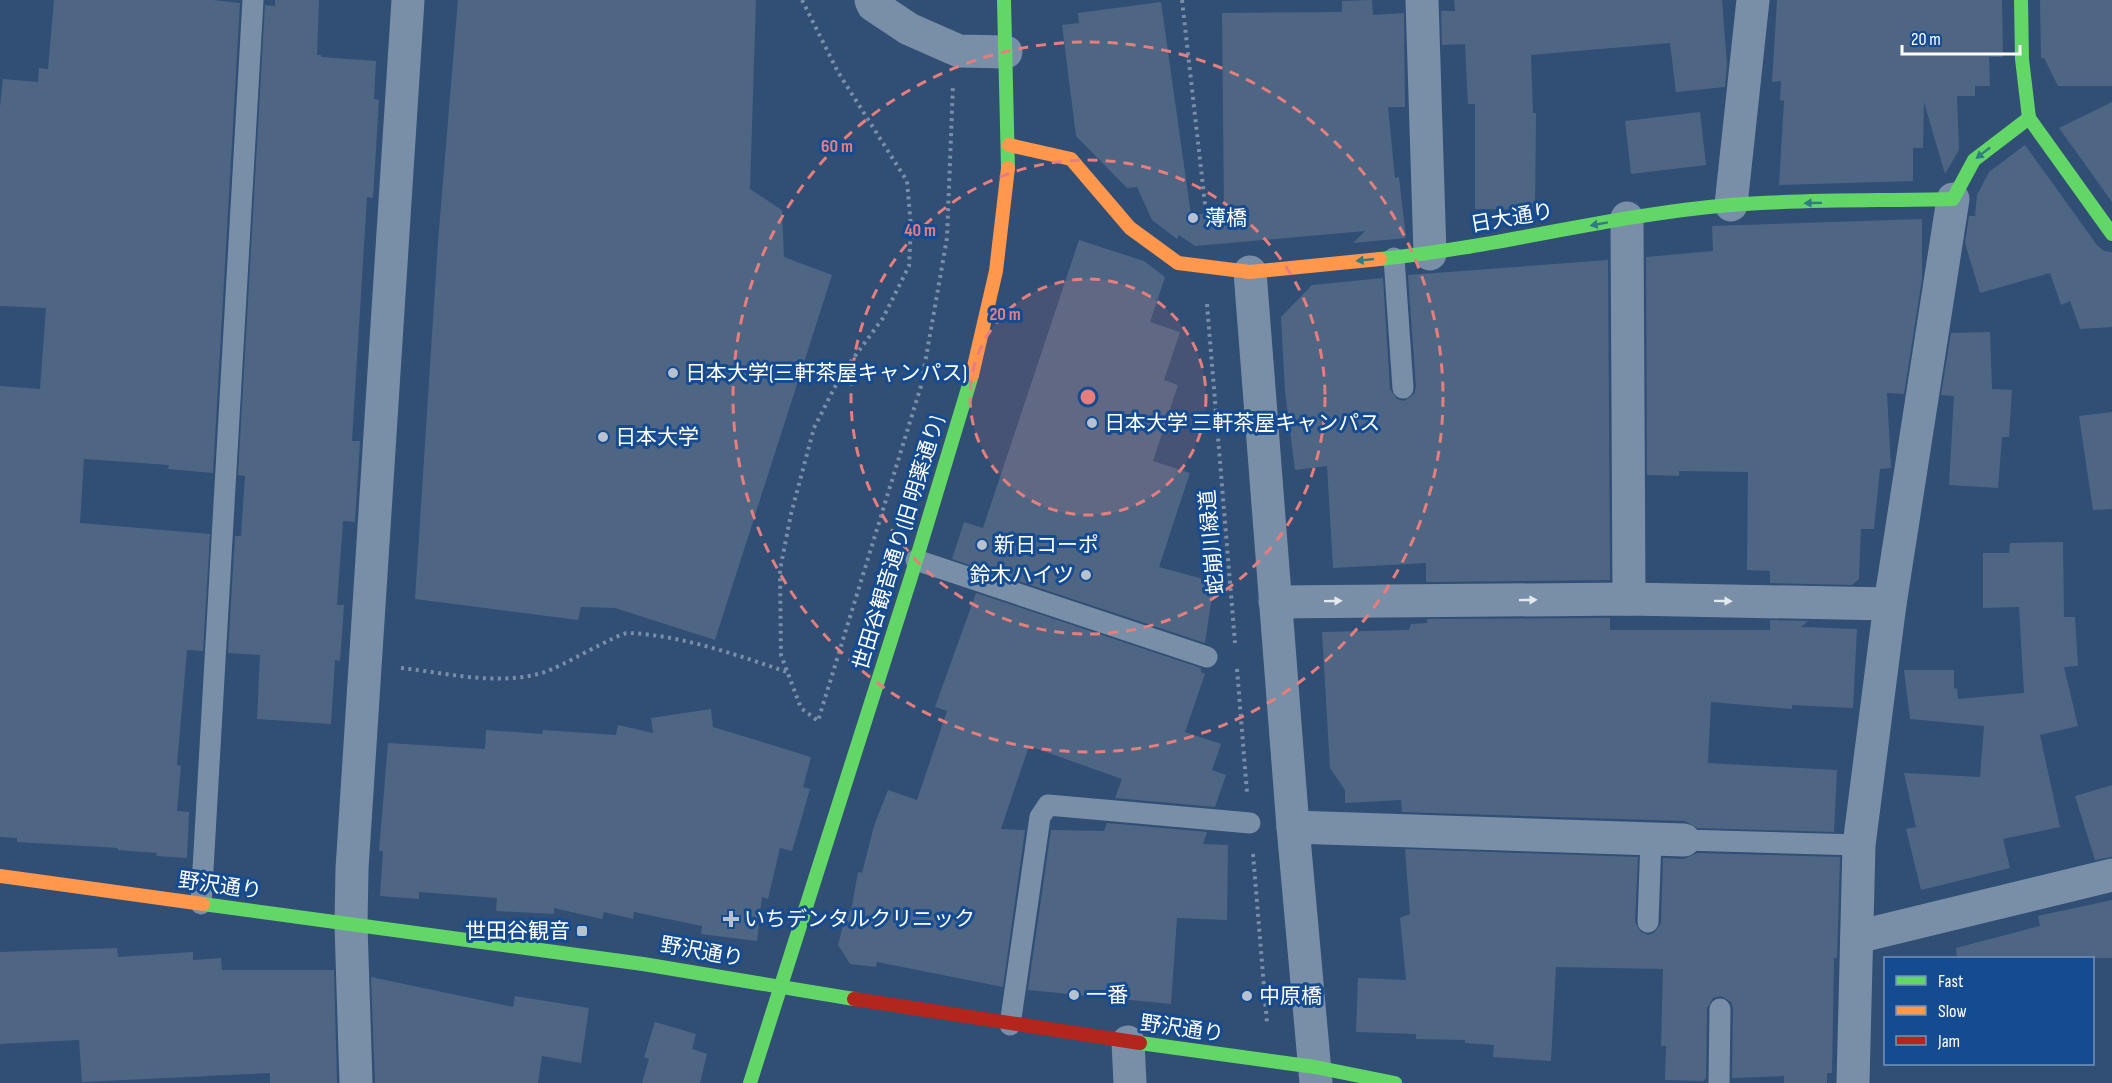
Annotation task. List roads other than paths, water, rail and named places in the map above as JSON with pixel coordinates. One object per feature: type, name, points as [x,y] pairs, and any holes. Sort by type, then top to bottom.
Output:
[{"type":"street","points":[[356,1083],[351,925],[408,0]]},
{"type":"street","points":[[871,0],[873,5],[909,29],[959,51],[1006,52]]},
{"type":"street","name":"世田谷観音通り(旧 明薬通り)","points":[[750,1083],[916,560],[976,362],[996,271],[1005,209],[1009,145],[1004,0]]},
{"type":"street","points":[[1422,0],[1430,254]]},
{"type":"street","points":[[1731,205],[1753,0]]},
{"type":"street","points":[[2021,0],[2022,59],[2029,118],[2112,234]]},
{"type":"street","points":[[1853,1083],[1859,845],[1890,604],[1953,199],[1974,160],[2029,118]]},
{"type":"street","name":"日大通り","points":[[1009,145],[1071,159],[1130,228],[1178,263],[1250,272],[1430,254],[1627,218],[1731,205],[1953,199]]},
{"type":"street","points":[[1627,218],[1629,598]]},
{"type":"street","points":[[1250,272],[1293,827],[1316,1075]]},
{"type":"street","points":[[1275,602],[1629,598],[1890,604]]},
{"type":"street","points":[[1293,827],[1684,840]]},
{"type":"street","points":[[1857,937],[2112,875]]},
{"type":"street","name":"野沢通り","points":[[0,876],[643,964],[1010,1025],[1272,1063],[1316,1075],[1395,1083]]},
{"type":"street","points":[[1128,1042],[1130,1083]]},
{"type":"lane","points":[[201,904],[253,0]]},
{"type":"lane","points":[[1394,258],[1403,388]]},
{"type":"lane","points":[[916,560],[1208,657]]},
{"type":"lane","points":[[1010,1025],[1040,818],[1048,805],[1250,823]]},
{"type":"lane","points":[[1648,922],[1651,839]]},
{"type":"lane","points":[[1684,840],[1859,845]]},
{"type":"lane","points":[[1719,1083],[1720,1009]]},
{"type":"place","name":"薄橋","points":[[1193,218]]},
{"type":"place","name":"日本大学(三軒茶屋キャンパス)","points":[[673,373]]},
{"type":"place","name":"日本大学 三軒茶屋キャンパス","points":[[1092,423]]},
{"type":"place","name":"日本大学","points":[[603,437]]},
{"type":"place","name":"新日コーポ","points":[[982,545]]},
{"type":"place","name":"鈴木ハイツ","points":[[1086,575]]},
{"type":"place","name":"いちデンタルクリニック","points":[[731,919]]},
{"type":"place","name":"世田谷観音","points":[[582,931]]},
{"type":"place","name":"一番","points":[[1074,995]]},
{"type":"place","name":"中原橋","points":[[1247,996]]}]
